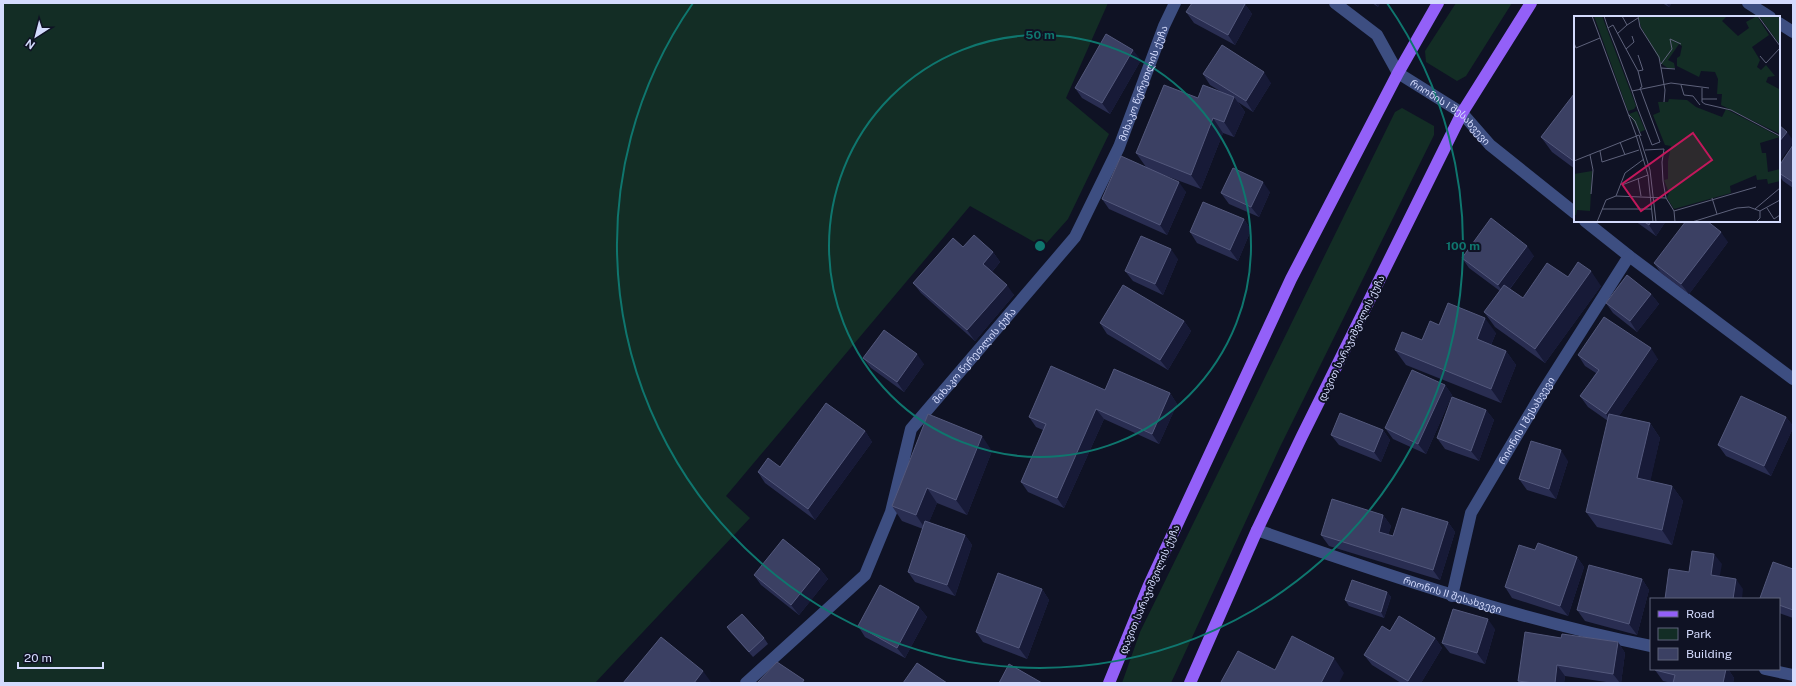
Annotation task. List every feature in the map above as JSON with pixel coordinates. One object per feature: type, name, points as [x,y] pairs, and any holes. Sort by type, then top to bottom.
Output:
[{"type":"main road","name":"დავით სარაჯიშვილის ქუჩა","points":[[1109,683],[1149,585],[1290,279],[1398,73],[1438,3]]},
{"type":"main road","name":"დავით სარაჯიშვილის ქუჩა","points":[[1190,683],[1257,530],[1462,113],[1532,3]]},
{"type":"street","name":"მიხაკო წერეთლის ქუჩა","points":[[746,683],[865,575],[890,512],[911,430],[1075,237],[1119,147],[1164,26],[1175,3]]},
{"type":"street","points":[[1335,3],[1377,35],[1398,73]]},
{"type":"street","points":[[1748,3],[1768,16]]},
{"type":"street","points":[[1780,24],[1793,32]]},
{"type":"street","name":"რიონის I შესახვევი","points":[[1398,73],[1462,113],[1490,145],[1574,212]]},
{"type":"street","points":[[1586,222],[1629,256],[1793,379]]},
{"type":"street","name":"რიონის I შესახვევი","points":[[1452,596],[1470,513],[1542,393],[1629,256]]},
{"type":"street","name":"რიონის II შესახვევი","points":[[1257,530],[1452,596],[1612,638],[1650,646]]},
{"type":"street","points":[[1770,670],[1793,675]]},
{"type":"green space","points":[[3,3],[1108,3],[1066,98],[1109,134],[1068,219],[1043,247],[970,206],[726,496],[750,518],[595,683],[3,683]]},
{"type":"green space","points":[[1456,3],[1512,3],[1466,76],[1457,81],[1426,62],[1425,51]]},
{"type":"green space","points":[[1402,108],[1434,126],[1434,135],[1280,447],[1171,683],[1122,683],[1140,632],[1395,112]]},
{"type":"building","points":[[1192,3],[1245,4],[1228,35],[1186,12]]},
{"type":"building","points":[[1106,34],[1133,50],[1102,103],[1075,88]]},
{"type":"building","points":[[1222,45],[1264,72],[1246,101],[1203,74]]},
{"type":"building","points":[[1164,85],[1198,98],[1203,85],[1234,97],[1224,122],[1213,118],[1191,175],[1136,153]]},
{"type":"building","points":[[1574,94],[1574,161],[1541,137]]},
{"type":"building","points":[[1780,126],[1787,132],[1780,141]]},
{"type":"building","points":[[1793,145],[1793,182],[1780,174],[1780,164]]},
{"type":"building","points":[[1121,156],[1179,182],[1160,225],[1102,199]]},
{"type":"building","points":[[1233,168],[1263,182],[1251,207],[1221,193]]},
{"type":"building","points":[[1203,202],[1244,219],[1230,250],[1190,232]]},
{"type":"building","points":[[1491,218],[1527,246],[1498,285],[1462,258]]},
{"type":"building","points":[[1685,222],[1708,222],[1721,232],[1681,284],[1654,263]]},
{"type":"building","points":[[974,235],[993,252],[983,264],[1007,285],[967,330],[913,283],[953,238],[963,247]]},
{"type":"building","points":[[1141,236],[1171,249],[1155,284],[1125,271]]},
{"type":"building","points":[[1578,262],[1591,271],[1535,349],[1484,312],[1504,285],[1523,298],[1547,263],[1568,277]]},
{"type":"building","points":[[1627,275],[1651,294],[1630,321],[1606,303]]},
{"type":"building","points":[[1123,285],[1184,321],[1160,360],[1100,323]]},
{"type":"building","points":[[1448,303],[1485,318],[1477,339],[1506,351],[1491,389],[1395,350],[1402,332],[1422,340],[1430,321],[1439,325]]},
{"type":"building","points":[[1604,317],[1651,348],[1606,414],[1580,396],[1599,370],[1578,355]]},
{"type":"building","points":[[884,330],[917,354],[897,382],[863,358]]},
{"type":"building","points":[[1051,366],[1105,390],[1114,369],[1170,393],[1152,434],[1096,409],[1057,498],[1021,482],[1046,424],[1029,417]]},
{"type":"building","points":[[1412,370],[1445,385],[1418,444],[1385,428]]},
{"type":"building","points":[[1741,396],[1786,417],[1764,466],[1718,445]]},
{"type":"building","points":[[1452,397],[1486,410],[1471,451],[1437,438]]},
{"type":"building","points":[[826,403],[865,431],[808,509],[758,472],[768,458],[780,467]]},
{"type":"building","points":[[1340,413],[1383,430],[1374,452],[1331,435]]},
{"type":"building","points":[[928,414],[982,436],[956,500],[927,488],[916,515],[892,506]]},
{"type":"building","points":[[1609,414],[1650,423],[1637,478],[1672,486],[1662,530],[1586,512]]},
{"type":"building","points":[[1531,441],[1561,450],[1549,489],[1519,479]]},
{"type":"building","points":[[1332,499],[1383,515],[1379,532],[1393,536],[1402,508],[1448,522],[1433,570],[1321,535]]},
{"type":"building","points":[[925,521],[965,535],[947,585],[908,572]]},
{"type":"building","points":[[783,539],[820,569],[791,605],[754,575]]},
{"type":"building","points":[[1538,543],[1577,557],[1560,606],[1505,587],[1519,545],[1535,550]]},
{"type":"building","points":[[1692,551],[1714,554],[1711,575],[1736,579],[1733,598],[1665,598],[1669,569],[1689,572]]},
{"type":"building","points":[[1773,562],[1793,569],[1793,610],[1780,605],[1780,598],[1760,598]]},
{"type":"building","points":[[1589,565],[1642,579],[1629,624],[1577,610]]},
{"type":"building","points":[[998,573],[1042,589],[1019,648],[976,632]]},
{"type":"building","points":[[1352,580],[1387,592],[1381,612],[1345,600]]},
{"type":"building","points":[[880,585],[919,607],[897,648],[858,626]]},
{"type":"building","points":[[1453,609],[1488,619],[1477,653],[1442,643]]},
{"type":"building","points":[[742,614],[764,638],[749,652],[727,627]]},
{"type":"building","points":[[1399,616],[1435,638],[1408,681],[1364,655],[1382,626],[1390,631]]},
{"type":"building","points":[[1525,632],[1561,638],[1562,634],[1618,642],[1613,674],[1557,665],[1555,683],[1518,681]]},
{"type":"building","points":[[1292,636],[1334,658],[1321,683],[1221,682],[1238,651],[1275,670]]},
{"type":"building","points":[[661,637],[703,671],[694,683],[623,683]]},
{"type":"building","points":[[777,662],[804,680],[802,683],[757,683]]},
{"type":"building","points":[[917,663],[947,683],[903,683]]},
{"type":"building","points":[[1009,664],[1042,683],[999,683]]},
{"type":"building","points":[[1655,670],[1726,670],[1723,683],[1673,683],[1675,675]]}]
